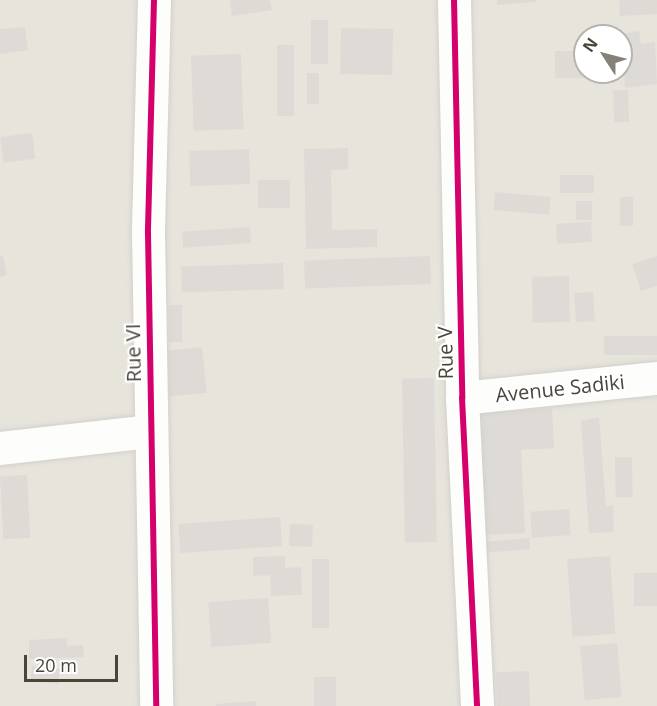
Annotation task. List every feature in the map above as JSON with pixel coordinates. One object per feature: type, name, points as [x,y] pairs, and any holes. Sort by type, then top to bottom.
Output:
[{"type":"street","name":"Rue VI","points":[[154,0],[148,233],[156,706]]},
{"type":"street","name":"Rue V","points":[[454,0],[462,398],[477,706]]},
{"type":"street","name":"Avenue Sadiki","points":[[462,398],[657,378]]},
{"type":"street","points":[[0,448],[150,431]]},
{"type":"shaded area","points":[[0,0],[657,0],[657,706],[0,706]]},
{"type":"building","points":[[230,0],[270,0],[272,10],[232,16]]},
{"type":"building","points":[[497,0],[536,0],[536,2],[497,5]]},
{"type":"building","points":[[619,0],[657,0],[657,14],[620,16]]},
{"type":"building","points":[[311,20],[328,20],[328,64],[311,64]]},
{"type":"building","points":[[25,27],[28,50],[0,54],[0,29]]},
{"type":"building","points":[[341,28],[393,29],[392,75],[340,74]]},
{"type":"building","points":[[639,31],[641,44],[655,42],[657,84],[625,88],[625,84],[633,84],[633,32]]},
{"type":"building","points":[[277,45],[294,45],[294,116],[277,116]]},
{"type":"building","points":[[555,51],[573,51],[573,78],[555,78]]},
{"type":"building","points":[[241,54],[244,129],[194,131],[191,56]]},
{"type":"building","points":[[307,73],[319,73],[319,104],[307,104]]},
{"type":"building","points":[[628,90],[629,122],[614,123],[613,91]]},
{"type":"building","points":[[32,133],[35,159],[3,163],[0,137]]},
{"type":"building","points":[[348,148],[348,169],[331,170],[332,230],[377,229],[377,247],[306,249],[304,149]]},
{"type":"building","points":[[249,149],[250,184],[190,186],[189,151]]},
{"type":"building","points":[[560,175],[594,175],[594,193],[560,193]]},
{"type":"building","points":[[258,180],[290,180],[290,208],[258,208]]},
{"type":"building","points":[[495,192],[551,197],[549,215],[493,210]]},
{"type":"building","points":[[620,197],[633,197],[633,226],[620,226]]},
{"type":"building","points":[[576,201],[592,201],[592,220],[576,220]]},
{"type":"building","points":[[591,222],[592,242],[557,244],[556,224]]},
{"type":"building","points":[[250,227],[251,243],[183,248],[182,232]]},
{"type":"building","points":[[3,255],[7,275],[0,277],[0,256]]},
{"type":"building","points":[[430,256],[431,284],[305,288],[304,260]]},
{"type":"building","points":[[657,256],[657,286],[641,291],[632,264]]},
{"type":"building","points":[[283,263],[284,289],[182,293],[181,267]]},
{"type":"building","points":[[569,276],[570,322],[533,323],[532,277]]},
{"type":"building","points":[[593,292],[595,321],[576,322],[574,293]]},
{"type":"building","points":[[169,305],[182,305],[182,342],[169,342]]},
{"type":"building","points":[[604,336],[657,336],[657,355],[604,355]]},
{"type":"building","points":[[202,347],[207,393],[169,397],[164,351]]},
{"type":"building","points":[[434,378],[437,542],[405,543],[402,379]]},
{"type":"building","points":[[552,408],[554,448],[521,450],[525,533],[483,535],[478,413]]},
{"type":"building","points":[[599,417],[606,507],[613,505],[614,532],[589,533],[581,421]]},
{"type":"building","points":[[615,457],[632,457],[633,497],[616,497]]},
{"type":"building","points":[[27,475],[30,538],[3,539],[0,476]]},
{"type":"building","points":[[569,509],[571,535],[532,538],[530,512]]},
{"type":"building","points":[[280,517],[282,546],[180,553],[178,524]]},
{"type":"building","points":[[290,524],[313,525],[312,547],[289,546]]},
{"type":"building","points":[[529,538],[530,549],[487,553],[486,542]]},
{"type":"building","points":[[285,556],[285,568],[301,567],[302,595],[271,596],[270,575],[253,576],[253,557]]},
{"type":"building","points":[[610,556],[615,634],[573,637],[567,559]]},
{"type":"building","points":[[312,559],[329,559],[329,628],[312,628]]},
{"type":"building","points":[[634,573],[657,573],[657,606],[634,606]]},
{"type":"building","points":[[268,598],[271,643],[211,647],[208,602]]},
{"type":"building","points":[[67,638],[67,646],[83,645],[84,657],[29,659],[29,640]]},
{"type":"building","points":[[617,643],[622,697],[585,700],[580,646]]},
{"type":"building","points":[[32,666],[60,669],[58,684],[30,681]]},
{"type":"building","points":[[529,671],[530,706],[497,706],[496,672]]},
{"type":"building","points":[[314,677],[336,677],[336,706],[314,706]]},
{"type":"building","points":[[256,701],[256,706],[216,706],[216,704]]},
{"type":"cycle path","points":[[154,0],[148,233],[156,706]]},
{"type":"cycle path","points":[[454,0],[462,398],[477,706]]}]
